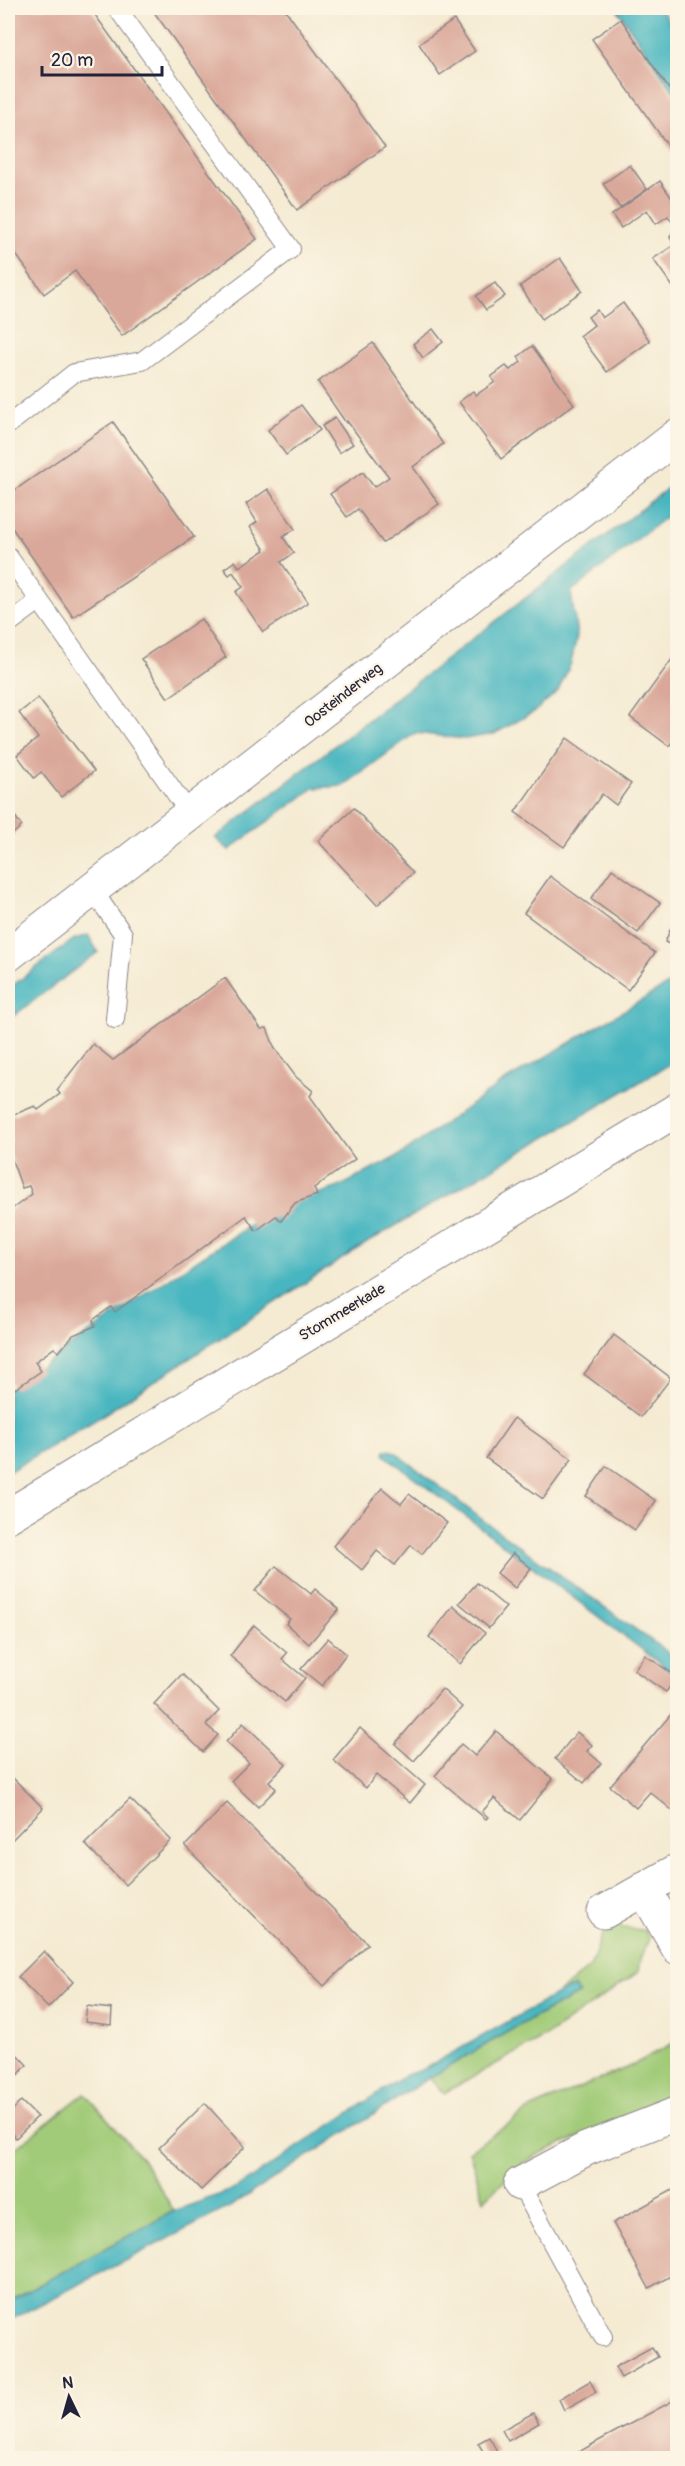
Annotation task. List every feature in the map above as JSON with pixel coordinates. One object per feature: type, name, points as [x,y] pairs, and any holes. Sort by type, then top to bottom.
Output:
[{"type":"street","name":"Oosteinderweg","points":[[8,955],[678,435]]},
{"type":"street","name":"Stommeerkade","points":[[8,1516],[678,1109]]},
{"type":"street","points":[[604,1912],[678,1870]]},
{"type":"street","points":[[644,1889],[678,1948]]},
{"type":"street","points":[[520,2184],[586,2149],[678,2114]]},
{"type":"lane","points":[[8,425],[74,374],[142,362],[291,249],[117,8]]},
{"type":"lane","points":[[8,556],[190,814]]},
{"type":"lane","points":[[8,624],[39,601]]},
{"type":"lane","points":[[92,889],[123,934],[116,1019]]},
{"type":"lane","points":[[520,2184],[603,2337]]},
{"type":"green space","points":[[617,1919],[622,1928],[644,1930],[649,1939],[640,1959],[638,1972],[548,2035],[444,2093],[429,2078],[514,2028],[579,1994],[574,1987],[557,1994],[590,1967],[606,1926]]},
{"type":"green space","points":[[677,2041],[677,2096],[539,2154],[522,2164],[484,2200],[469,2151],[532,2108],[633,2065]]},
{"type":"green space","points":[[85,2093],[142,2159],[174,2211],[8,2302],[8,2154]]},
{"type":"water","points":[[616,8],[660,8],[677,33],[677,96]]},
{"type":"water","points":[[677,481],[677,508],[571,592],[577,636],[571,663],[558,691],[534,712],[494,734],[465,739],[415,733],[343,786],[314,788],[229,850],[215,838]]},
{"type":"water","points":[[88,935],[98,952],[8,1020],[8,989],[73,940]]},
{"type":"water","points":[[677,979],[677,1060],[368,1242],[95,1420],[8,1472],[8,1390],[132,1303],[276,1208],[339,1187],[402,1154],[500,1084]]},
{"type":"water","points":[[389,1450],[395,1452],[484,1521],[677,1659],[677,1676],[387,1457],[384,1454]]},
{"type":"water","points":[[574,1987],[579,1994],[514,2028],[429,2078],[231,2206],[8,2321],[8,2302],[174,2211],[235,2189],[406,2075],[424,2069],[557,1994]]},
{"type":"building","points":[[8,8],[90,8],[257,239],[122,336],[75,271],[44,294],[8,243]]},
{"type":"building","points":[[151,8],[284,8],[385,147],[297,210]]},
{"type":"building","points":[[621,19],[678,102],[678,160],[592,39]]},
{"type":"building","points":[[454,20],[475,51],[440,75],[419,44]]},
{"type":"building","points":[[630,165],[647,189],[620,208],[603,184]]},
{"type":"building","points":[[660,181],[678,207],[678,294],[653,259],[674,245],[670,237],[675,226],[668,216],[656,224],[647,210],[621,228],[612,215]]},
{"type":"building","points":[[560,258],[582,291],[542,319],[520,286]]},
{"type":"building","points":[[495,283],[505,296],[486,310],[476,296]]},
{"type":"building","points":[[623,303],[650,341],[607,372],[580,336],[594,325],[588,317],[597,310],[602,318]]},
{"type":"building","points":[[433,329],[443,342],[423,358],[413,344]]},
{"type":"building","points":[[373,343],[443,444],[413,467],[439,504],[383,543],[358,509],[347,517],[330,494],[363,472],[374,487],[389,477],[347,421],[346,423],[318,382]]},
{"type":"building","points":[[532,346],[574,404],[501,459],[459,402],[473,391],[476,395],[495,382],[491,377],[506,366],[510,370],[521,362],[518,357]]},
{"type":"building","points":[[301,405],[320,430],[286,455],[268,430]]},
{"type":"building","points":[[335,418],[353,444],[339,453],[322,426]]},
{"type":"building","points":[[113,422],[194,537],[73,617],[8,522],[8,495]]},
{"type":"building","points":[[268,489],[295,529],[283,537],[294,553],[281,562],[308,602],[263,632],[236,592],[243,587],[233,572],[229,575],[224,569],[235,561],[239,567],[265,550],[250,527],[257,522],[246,504]]},
{"type":"building","points":[[201,619],[226,657],[168,698],[141,659]]},
{"type":"building","points":[[675,655],[678,657],[678,734],[669,746],[630,717]]},
{"type":"building","points":[[38,698],[94,771],[61,797],[41,772],[34,778],[17,755],[38,738],[19,713]]},
{"type":"building","points":[[567,738],[631,784],[616,805],[602,794],[564,847],[515,812]]},
{"type":"building","points":[[8,807],[22,826],[8,838]]},
{"type":"building","points":[[354,808],[413,873],[377,905],[318,841]]},
{"type":"building","points":[[612,869],[660,903],[638,933],[591,899]]},
{"type":"building","points":[[550,876],[655,953],[628,990],[524,913]]},
{"type":"building","points":[[674,920],[678,922],[678,948],[665,942]]},
{"type":"building","points":[[225,978],[261,1029],[267,1028],[275,1049],[296,1077],[313,1091],[310,1096],[355,1159],[314,1188],[317,1195],[295,1203],[281,1221],[276,1216],[256,1231],[246,1216],[115,1312],[111,1307],[93,1320],[95,1326],[73,1335],[59,1352],[54,1348],[35,1362],[41,1371],[15,1389],[8,1379],[8,1212],[32,1194],[29,1186],[22,1188],[8,1149],[8,1143],[12,1141],[8,1130],[8,1117],[35,1106],[38,1110],[60,1094],[57,1090],[93,1044],[113,1060]]},
{"type":"building","points":[[614,1335],[671,1378],[641,1417],[584,1374]]},
{"type":"building","points":[[514,1418],[572,1459],[543,1499],[486,1458]]},
{"type":"building","points":[[606,1466],[656,1501],[635,1530],[586,1496]]},
{"type":"building","points":[[382,1488],[401,1504],[409,1494],[447,1523],[422,1554],[411,1545],[395,1565],[377,1551],[362,1570],[333,1546]]},
{"type":"building","points":[[513,1553],[531,1568],[515,1588],[497,1573]]},
{"type":"building","points":[[276,1566],[311,1594],[315,1589],[339,1609],[309,1644],[286,1624],[290,1619],[255,1591]]},
{"type":"building","points":[[477,1583],[506,1607],[489,1628],[459,1603]]},
{"type":"building","points":[[453,1606],[485,1633],[460,1664],[429,1637]]},
{"type":"building","points":[[254,1625],[287,1653],[282,1659],[305,1678],[285,1702],[230,1656]]},
{"type":"building","points":[[328,1638],[346,1654],[322,1686],[301,1669]]},
{"type":"building","points":[[645,1655],[677,1677],[666,1692],[634,1670]]},
{"type":"building","points":[[182,1674],[219,1711],[206,1725],[218,1735],[203,1752],[154,1704]]},
{"type":"building","points":[[442,1689],[462,1707],[414,1761],[395,1744]]},
{"type":"building","points":[[678,1706],[678,1815],[650,1792],[636,1808],[610,1786]]},
{"type":"building","points":[[243,1723],[286,1764],[269,1781],[276,1789],[258,1807],[231,1781],[249,1763],[226,1742]]},
{"type":"building","points":[[360,1728],[425,1785],[410,1803],[376,1775],[366,1788],[333,1760]]},
{"type":"building","points":[[496,1731],[553,1779],[520,1820],[494,1798],[482,1812],[488,1817],[486,1819],[435,1776],[461,1744],[475,1756]]},
{"type":"building","points":[[577,1732],[592,1745],[587,1751],[601,1763],[584,1783],[555,1759]]},
{"type":"building","points":[[8,1773],[43,1808],[8,1844]]},
{"type":"building","points":[[130,1799],[171,1840],[125,1885],[85,1844]]},
{"type":"building","points":[[227,1803],[368,1944],[324,1986],[185,1846]]},
{"type":"building","points":[[44,1951],[73,1982],[48,2008],[18,1977]]},
{"type":"building","points":[[87,2006],[112,2009],[111,2025],[85,2022]]},
{"type":"building","points":[[8,2045],[27,2065],[8,2086]]},
{"type":"building","points":[[21,2101],[37,2117],[16,2138],[8,2130],[8,2115]]},
{"type":"building","points":[[205,2103],[245,2147],[201,2190],[159,2148]]},
{"type":"building","points":[[678,2187],[678,2272],[649,2288],[613,2223]]},
{"type":"building","points":[[652,2347],[658,2357],[621,2378],[615,2367]]},
{"type":"building","points":[[590,2381],[596,2392],[564,2410],[559,2399]]},
{"type":"building","points":[[678,2398],[678,2458],[568,2458],[602,2439]]},
{"type":"building","points":[[533,2413],[539,2423],[508,2441],[502,2430]]},
{"type":"building","points":[[489,2437],[498,2453],[487,2458],[478,2443]]}]
